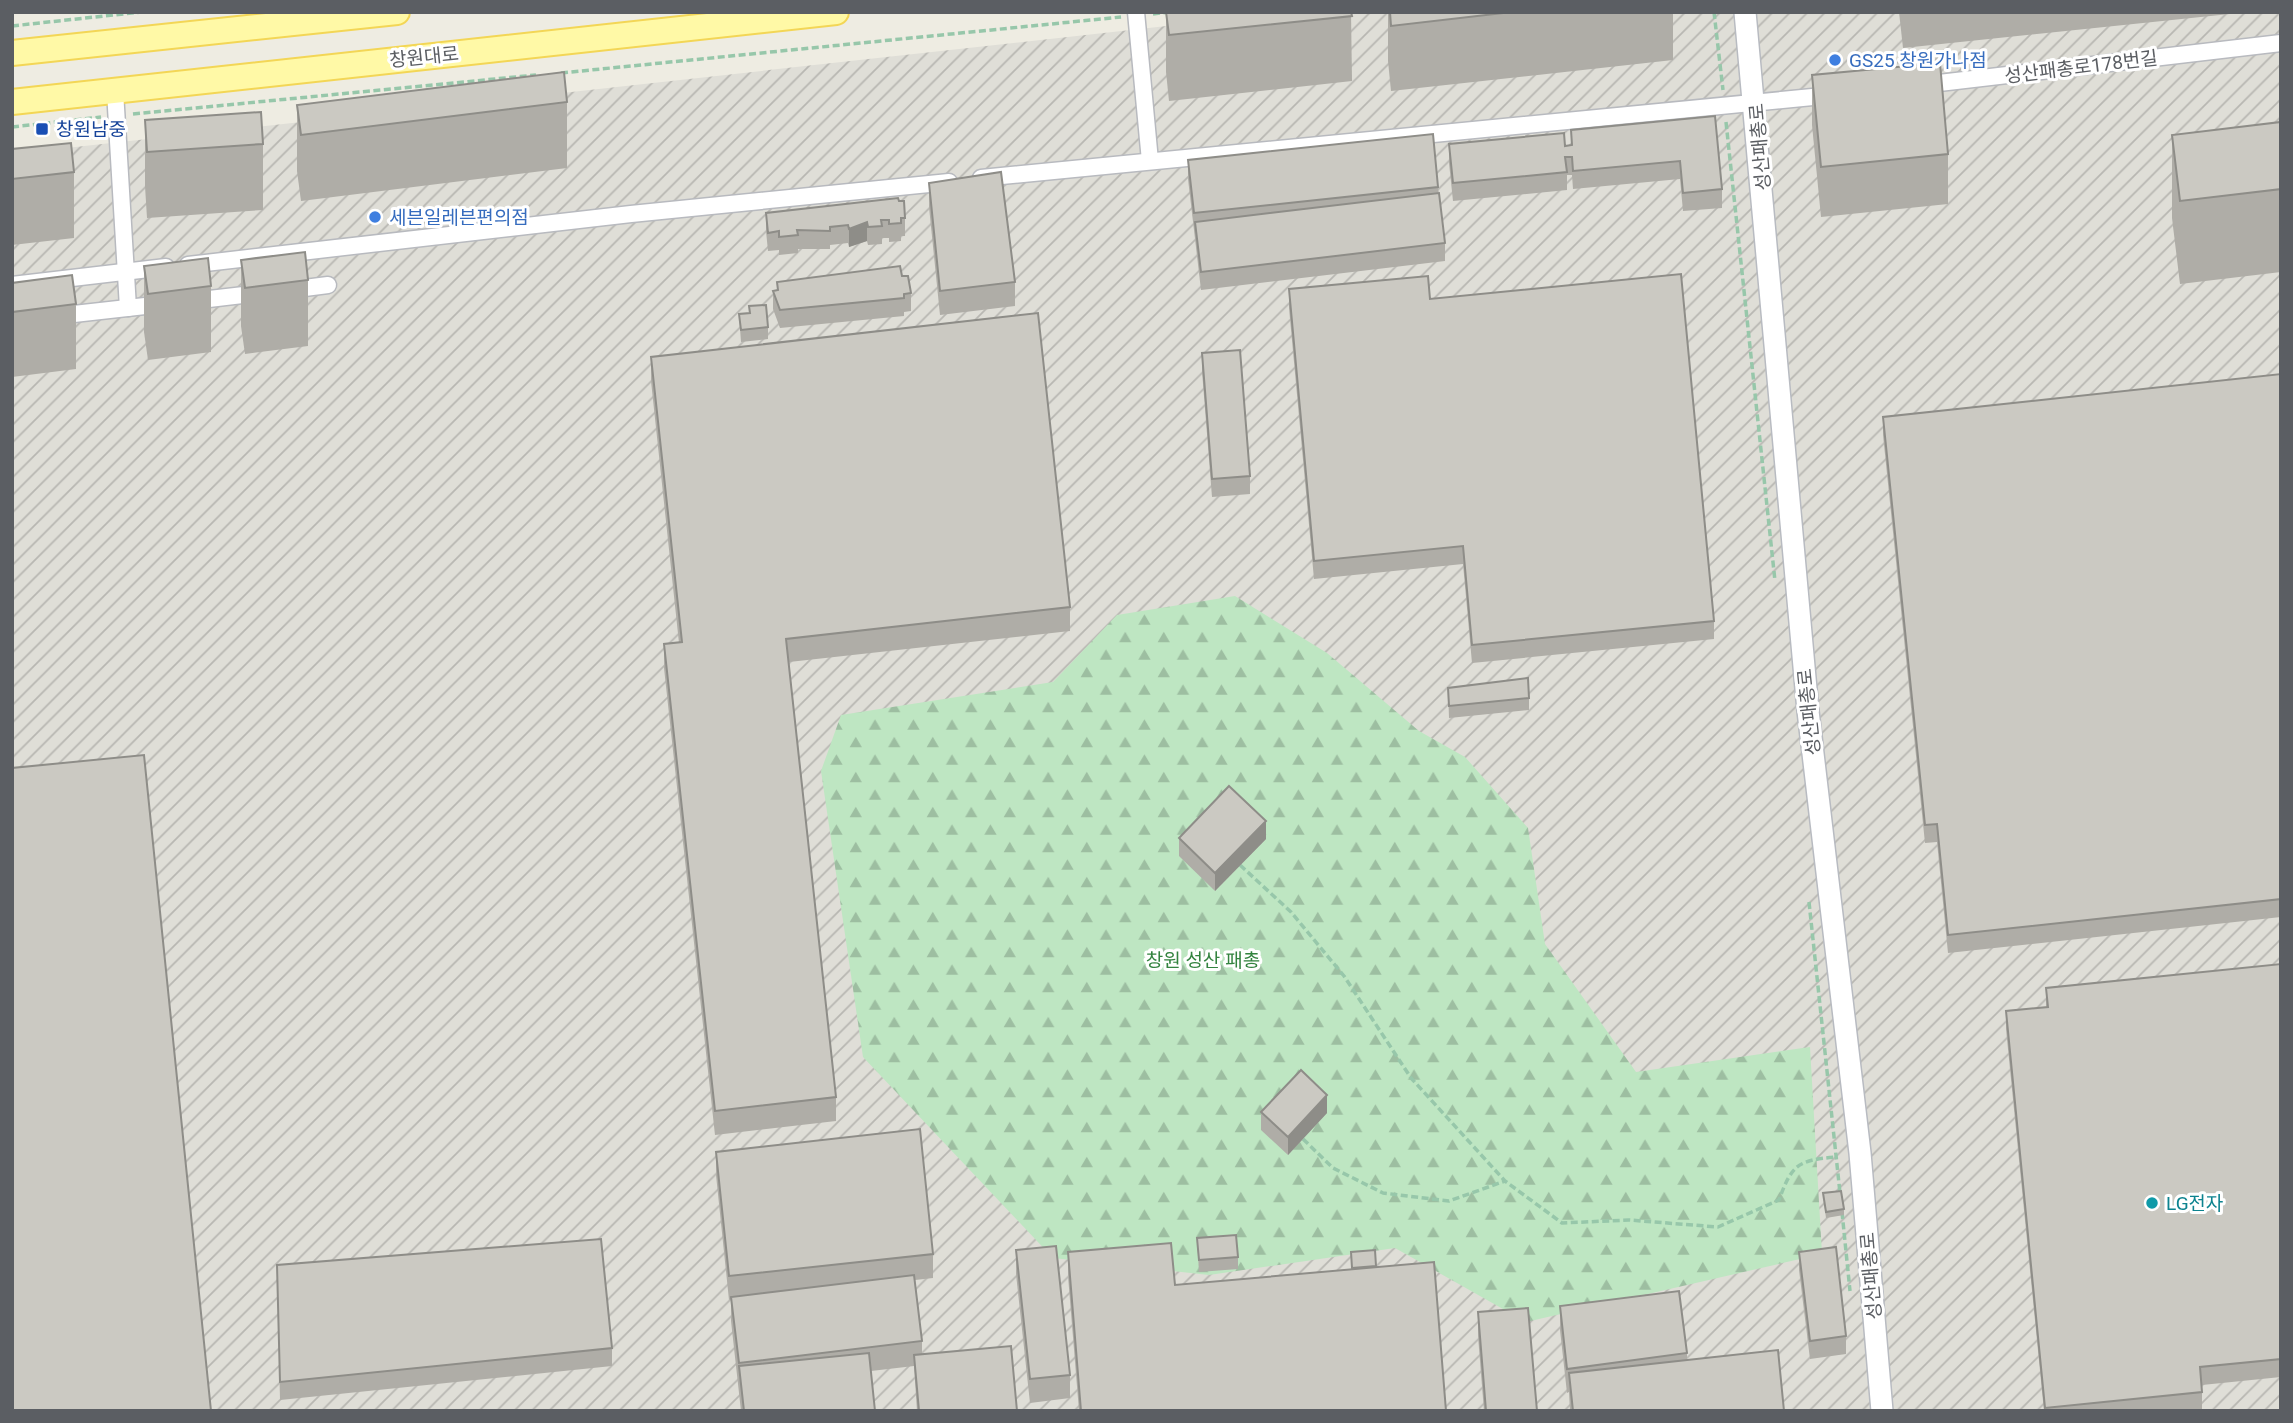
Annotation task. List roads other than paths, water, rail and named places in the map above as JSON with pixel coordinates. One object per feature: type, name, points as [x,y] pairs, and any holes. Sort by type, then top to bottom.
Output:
[{"type":"main road","points":[[12,53],[397,12]]},
{"type":"main road","name":"창원대로","points":[[12,102],[836,12]]},
{"type":"main road","name":"성산패총로","points":[[1745,12],[1756,104],[1808,711],[1860,1153],[1882,1411]]},
{"type":"street","points":[[1136,14],[1150,162]]},
{"type":"street","name":"성산패총로178번길","points":[[1901,87],[2281,43]]},
{"type":"street","points":[[115,91],[128,308]]},
{"type":"street","points":[[12,285],[631,214],[1847,94]]},
{"type":"street","points":[[38,318],[328,285]]},
{"type":"place","name":"GS25 창원가나점","points":[[1835,60]]},
{"type":"place","name":"창원남중","points":[[42,129]]},
{"type":"place","name":"세븐일레븐편의점","points":[[375,217]]},
{"type":"place","name":"LG전자","points":[[2152,1203]]},
{"type":"park label","name":"창원 성산 패총","points":[[1203,960]]}]
